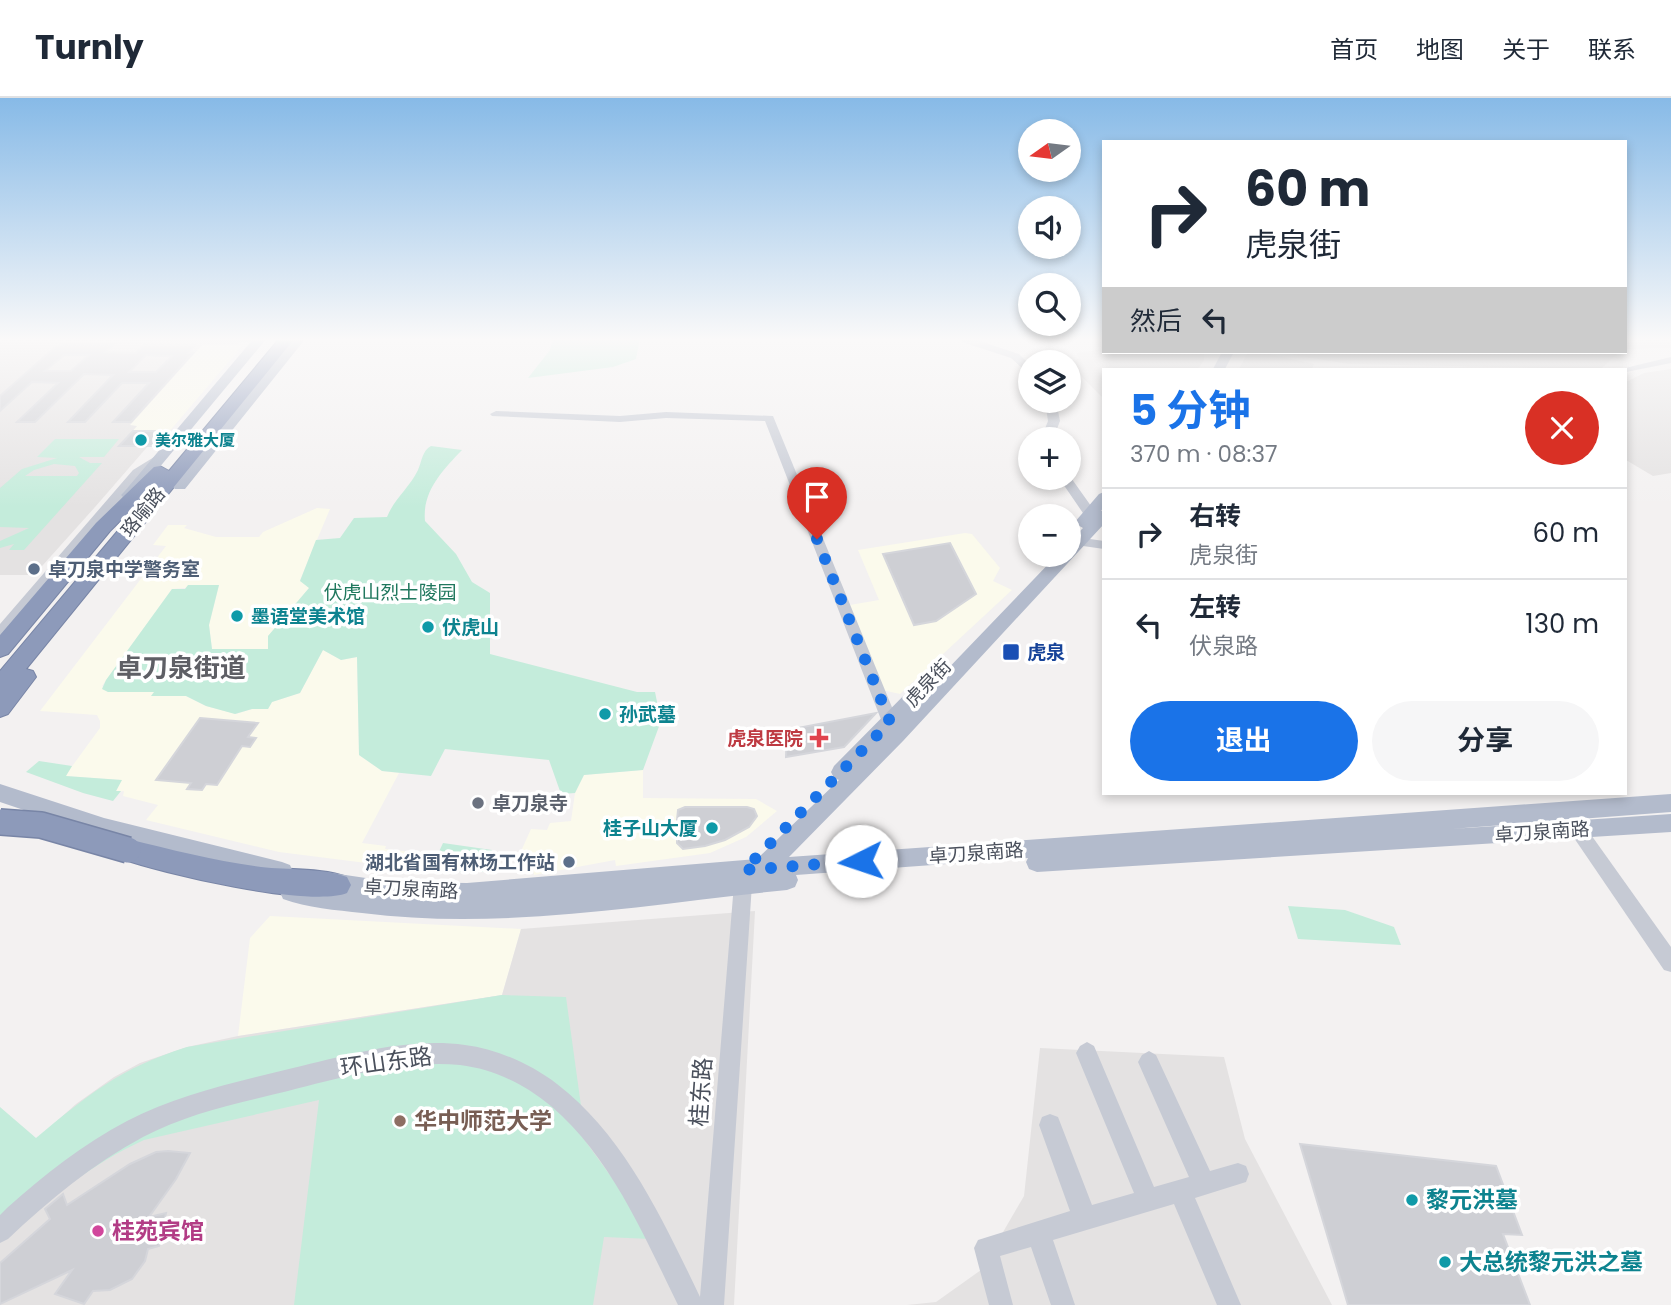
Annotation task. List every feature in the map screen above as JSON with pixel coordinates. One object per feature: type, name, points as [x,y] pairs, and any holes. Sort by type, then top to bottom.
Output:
[{"type":"highway","name":"珞喻路","points":[[197,440],[228,394]]},
{"type":"highway","name":"珞喻路","points":[[0,664],[238,394]]},
{"type":"highway","points":[[0,708],[5,690],[176,482],[197,440]]},
{"type":"highway","points":[[0,649],[103,527],[197,440]]},
{"type":"highway","name":"珞喻路","points":[[5,690],[51,624],[176,482]]},
{"type":"highway","points":[[0,670],[51,624]]},
{"type":"highway","points":[[0,822],[41,825],[128,850],[249,877],[304,885],[338,885]]},
{"type":"main road","points":[[103,527],[159,458],[216,394]]},
{"type":"main road","points":[[176,482],[251,394]]},
{"type":"main road","name":"虎泉街","points":[[1081,531],[1097,514]]},
{"type":"main road","name":"虎泉街","points":[[750,874],[890,722],[1041,567]]},
{"type":"main road","name":"虎泉街","points":[[750,874],[804,829],[1048,567]]},
{"type":"main road","points":[[0,778],[39,808]]},
{"type":"main road","name":"卓刀泉南路","points":[[0,793],[39,808],[181,848],[338,885],[418,892],[509,891],[750,874],[936,868],[1578,830],[1671,822]]},
{"type":"main road","name":"卓刀泉南路","points":[[0,816],[113,854],[194,876],[376,905],[454,909],[538,906],[808,865],[1236,833],[1497,818],[1671,803]]},
{"type":"main road","points":[[804,829],[802,845],[808,865]]},
{"type":"street","points":[[496,414],[620,419],[666,415],[769,418],[890,722]]},
{"type":"street","points":[[0,634],[137,473],[159,458]]},
{"type":"street","points":[[1076,490],[1097,514]]},
{"type":"street","points":[[1081,541],[1102,545]]},
{"type":"street","points":[[1578,830],[1671,963]]},
{"type":"street","name":"桂东路","points":[[712,1305],[750,874]]},
{"type":"street","points":[[1087,1053],[1148,1200]]},
{"type":"street","name":"环山东路","points":[[0,1231],[66,1172],[101,1149],[164,1115],[212,1099],[373,1060],[452,1054],[485,1059],[520,1074],[547,1090],[576,1116],[593,1135],[646,1216],[691,1305]]},
{"type":"street","points":[[1149,1062],[1205,1184]]},
{"type":"street","points":[[1050,1125],[1086,1219]]},
{"type":"street","points":[[999,1304],[986,1248],[1238,1174]]},
{"type":"street","points":[[1180,1191],[1229,1305]]},
{"type":"street","points":[[1038,1232],[1063,1305]]},
{"type":"shaded area","points":[[0,394],[158,394],[130,425],[137,426],[120,445],[148,446],[95,507],[34,575],[0,575]]},
{"type":"shaded area","points":[[158,394],[201,394],[157,446],[119,446],[136,426],[129,426]]},
{"type":"shaded area","points":[[1627,394],[1671,394],[1671,473],[1653,476],[1627,461]]},
{"type":"shaded area","points":[[317,508],[330,509],[300,580],[309,588],[268,636],[268,650],[212,649],[209,625],[219,585],[172,589],[102,686],[108,692],[155,692],[186,696],[206,706],[236,714],[252,709],[268,709],[272,702],[300,693],[323,650],[341,660],[357,657],[359,755],[382,771],[399,773],[362,843],[386,846],[385,849],[438,855],[430,871],[279,852],[146,820],[158,805],[123,796],[124,791],[116,792],[121,780],[65,776],[100,728],[97,715],[40,711],[166,546],[153,545],[168,525],[187,525],[184,528],[216,537],[259,537],[263,532]]},
{"type":"shaded area","points":[[972,534],[1000,568],[993,581],[1012,590],[900,694],[882,690],[850,605],[879,600],[858,550]]},
{"type":"shaded area","points":[[643,770],[643,798],[756,799],[777,811],[746,837],[710,853],[616,866],[615,860],[534,875],[533,870],[513,869],[531,829],[547,830],[550,823],[571,821],[575,793],[583,775]]},
{"type":"shaded area","name":"华中师范大学","points":[[755,911],[734,1305],[0,1305],[0,1172],[76,1104],[114,1077],[140,1063],[187,1047],[238,1036],[502,995],[521,929]]},
{"type":"shaded area","points":[[270,916],[521,929],[502,995],[238,1036],[250,938]]},
{"type":"shaded area","points":[[1040,1048],[1224,1057],[1245,1139],[1332,1305],[907,1305],[936,1302],[981,1270],[1024,1196]]},
{"type":"green space","points":[[55,439],[119,439],[104,457],[79,457],[90,463],[102,463],[24,550],[9,550],[14,544],[0,548],[0,541],[29,528],[0,527],[0,488],[22,469],[57,458],[37,457]],"holes":[[[54,464],[75,466],[79,473],[77,476],[25,476],[34,470]]]},
{"type":"green space","name":"伏虎山烈士陵园","points":[[431,446],[462,450],[441,473],[430,491],[425,521],[456,554],[472,582],[490,593],[490,654],[637,692],[655,692],[661,721],[643,770],[584,775],[575,793],[561,794],[549,760],[445,749],[431,776],[382,771],[359,755],[357,657],[341,660],[323,650],[300,693],[272,702],[268,709],[252,709],[235,714],[206,706],[186,696],[151,696],[154,692],[108,692],[102,689],[172,589],[185,589],[188,585],[219,585],[209,625],[212,649],[268,649],[268,636],[309,588],[300,581],[316,540],[340,538],[354,518],[387,517],[415,476],[423,456]]},
{"type":"green space","points":[[39,761],[72,766],[66,776],[122,780],[116,791],[121,791],[113,801],[26,772]]},
{"type":"green space","points":[[443,843],[492,850],[483,872],[430,871]]},
{"type":"green space","points":[[1288,906],[1345,910],[1394,927],[1401,945],[1298,939]]},
{"type":"green space","points":[[502,995],[566,997],[586,1142],[641,1218],[652,1239],[604,1237],[593,1305],[294,1305],[319,1100],[144,1140],[87,1172],[0,1237],[0,1107],[36,1138],[73,1108],[124,1073],[187,1047]]},
{"type":"building","points":[[2,394],[18,394],[0,411]]},
{"type":"building","points":[[46,394],[63,394],[35,422],[17,422]]},
{"type":"building","points":[[94,394],[111,394],[85,422],[68,422]]},
{"type":"building","points":[[139,394],[156,394],[131,422],[113,422]]},
{"type":"building","name":"美尔雅大厦","points":[[133,431],[165,431],[153,446],[119,446]]},
{"type":"building","points":[[950,543],[976,594],[936,621],[914,625],[883,554]]},
{"type":"building","name":"虎泉医院","points":[[876,713],[844,747],[786,757],[787,730]]},
{"type":"building","points":[[200,718],[258,723],[248,737],[256,738],[250,747],[242,746],[217,785],[206,784],[202,790],[187,789],[191,783],[156,780]]},
{"type":"building","name":"桂子山大厦","points":[[685,807],[747,807],[754,809],[757,816],[749,827],[725,840],[683,849],[677,843],[677,820],[678,810]]},
{"type":"building","name":"黎元洪墓","points":[[1300,1144],[1496,1166],[1522,1235],[1503,1234],[1530,1305],[1348,1305]]},
{"type":"building","name":"桂苑宾馆","points":[[156,1152],[190,1153],[176,1179],[149,1217],[166,1213],[159,1246],[148,1249],[145,1261],[132,1279],[110,1290],[93,1291],[84,1304],[55,1294],[72,1270],[0,1304],[0,1263],[50,1219],[45,1209],[63,1194],[67,1205],[130,1164]]},
{"type":"place","name":"美尔雅大厦","points":[[141,440]]},
{"type":"place","name":"卓刀泉中学警务室","points":[[34,569]]},
{"type":"place","name":"墨语堂美术馆","points":[[237,616]]},
{"type":"place","name":"伏虎山","points":[[428,627]]},
{"type":"place","name":"虎泉","points":[[1011,652]]},
{"type":"place","name":"孙武墓","points":[[605,714]]},
{"type":"place","name":"虎泉医院","points":[[819,738]]},
{"type":"place","name":"卓刀泉寺","points":[[478,803]]},
{"type":"place","name":"桂子山大厦","points":[[712,828]]},
{"type":"place","name":"湖北省国有林场工作站","points":[[569,862]]},
{"type":"place","name":"华中师范大学","points":[[400,1121]]},
{"type":"place","name":"黎元洪墓","points":[[1412,1200]]},
{"type":"place","name":"桂苑宾馆","points":[[98,1231]]},
{"type":"place","name":"大总统黎元洪之墓","points":[[1445,1262]]},
{"type":"district","name":"卓刀泉街道","points":[[181,668]]},
{"type":"route","points":[[817,539],[890,722],[744,870],[861,861]]}]
